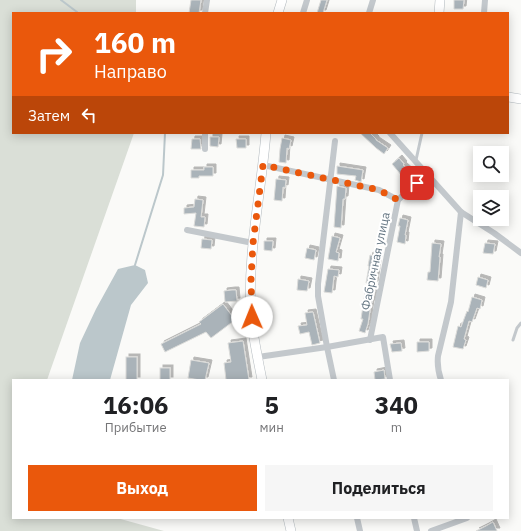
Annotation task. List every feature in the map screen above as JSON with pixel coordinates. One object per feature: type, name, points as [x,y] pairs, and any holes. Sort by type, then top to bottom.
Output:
[{"type":"street","points":[[205,12],[207,0]]},
{"type":"street","points":[[278,12],[282,0]]},
{"type":"street","points":[[303,12],[307,0]]},
{"type":"street","points":[[369,12],[373,0]]},
{"type":"street","points":[[439,12],[440,0]]},
{"type":"street","points":[[484,12],[485,0]]},
{"type":"street","points":[[509,97],[521,99]]},
{"type":"street","points":[[205,134],[205,149]]},
{"type":"street","points":[[262,379],[252,317],[251,280],[253,243],[266,134]]},
{"type":"street","points":[[391,134],[461,212],[494,233],[521,253]]},
{"type":"street","points":[[334,379],[318,296],[318,284],[335,142]]},
{"type":"street","points":[[263,165],[379,190],[398,200]]},
{"type":"street","name":"Фабричная улица","points":[[370,340],[398,200],[426,174]]},
{"type":"street","points":[[441,379],[438,369],[438,360],[451,302],[461,212]]},
{"type":"street","points":[[187,230],[253,243]]},
{"type":"street","points":[[258,357],[383,337],[390,379]]},
{"type":"street","points":[[288,519],[291,531]]},
{"type":"street","points":[[358,519],[360,531]]},
{"type":"street","points":[[414,519],[417,531]]},
{"type":"street","points":[[431,531],[465,519]]},
{"type":"lane","points":[[416,162],[422,134]]},
{"type":"lane","points":[[513,340],[517,328],[521,323]]},
{"type":"shaded area","points":[[0,0],[136,0],[136,12],[12,12],[12,134],[134,134],[47,379],[12,379],[12,519],[121,519],[164,531],[0,531]]},
{"type":"shaded area","points":[[135,265],[145,270],[148,283],[131,305],[110,379],[72,379],[80,343],[96,309],[118,269]]},
{"type":"building","points":[[191,0],[201,0],[199,12],[189,12]]},
{"type":"building","points":[[321,0],[327,0],[323,12],[317,12]]},
{"type":"building","points":[[454,0],[464,0],[463,9],[454,9]]},
{"type":"building","points":[[361,134],[371,134],[376,140],[388,148],[384,154]]},
{"type":"building","points":[[210,137],[219,137],[218,147],[210,146]]},
{"type":"building","points":[[282,138],[291,140],[289,149],[287,148],[286,163],[279,162]]},
{"type":"building","points":[[192,139],[200,139],[201,149],[191,149]]},
{"type":"building","points":[[236,139],[246,139],[246,148],[237,148]]},
{"type":"building","points":[[399,158],[404,164],[403,165],[415,176],[408,183],[401,177],[402,176],[392,164]]},
{"type":"building","points":[[337,166],[363,170],[361,182],[355,180],[356,176],[337,174]]},
{"type":"building","points":[[204,167],[213,167],[213,176],[199,176],[199,178],[191,178],[191,170],[204,170]]},
{"type":"building","points":[[276,179],[286,180],[285,188],[283,187],[282,201],[274,200]]},
{"type":"building","points":[[423,185],[431,192],[424,200],[416,192]]},
{"type":"building","points":[[337,186],[346,188],[345,199],[343,199],[341,228],[334,227]]},
{"type":"building","points":[[195,199],[203,200],[201,217],[205,217],[204,227],[194,226],[196,213],[184,214],[184,208],[194,207]]},
{"type":"building","points":[[400,218],[408,220],[405,244],[397,242]]},
{"type":"building","points":[[332,236],[340,238],[336,252],[339,253],[338,261],[328,259]]},
{"type":"building","points":[[202,239],[212,240],[211,249],[201,248]]},
{"type":"building","points":[[264,241],[273,241],[272,251],[264,250]]},
{"type":"building","points":[[432,243],[441,244],[438,281],[427,280],[428,272],[430,272]]},
{"type":"building","points":[[485,243],[495,244],[493,254],[483,253]]},
{"type":"building","points":[[307,248],[316,250],[314,260],[305,258]]},
{"type":"building","points":[[370,255],[379,257],[375,284],[366,283]]},
{"type":"building","points":[[328,269],[339,270],[338,277],[334,276],[332,293],[324,292]]},
{"type":"building","points":[[478,277],[488,280],[486,288],[476,285]]},
{"type":"building","points":[[298,279],[309,281],[307,291],[297,290]]},
{"type":"building","points":[[236,290],[237,301],[225,302],[224,291]]},
{"type":"building","points":[[365,292],[374,293],[365,333],[359,331],[363,319],[361,319]]},
{"type":"building","points":[[472,297],[482,300],[480,309],[477,308],[472,322],[469,321],[463,349],[453,347],[458,326],[461,327],[467,311],[468,312]]},
{"type":"building","points":[[223,304],[235,320],[211,338],[206,332],[165,352],[161,344],[201,324],[199,322]]},
{"type":"building","points":[[313,312],[320,343],[312,345],[309,332],[300,334],[298,326],[307,325],[305,313]]},
{"type":"building","points":[[243,341],[249,379],[226,379],[224,363],[231,362],[228,343]]},
{"type":"building","points":[[417,342],[429,342],[429,351],[417,352]]},
{"type":"building","points":[[401,343],[402,351],[392,352],[390,344]]},
{"type":"building","points":[[126,357],[137,357],[137,379],[126,379]]},
{"type":"building","points":[[191,360],[209,363],[205,379],[188,378]]},
{"type":"building","points":[[160,368],[170,368],[170,379],[160,379]]},
{"type":"building","points":[[384,370],[385,379],[375,379],[374,372]]},
{"type":"building","points":[[493,522],[497,531],[476,531],[486,526]]},
{"type":"waterway","points":[[61,0],[77,12]]},
{"type":"waterway","points":[[135,265],[163,175],[165,134]]},
{"type":"route","points":[[252,317],[251,280],[253,243],[263,165],[379,190],[398,200],[417,183]]}]
